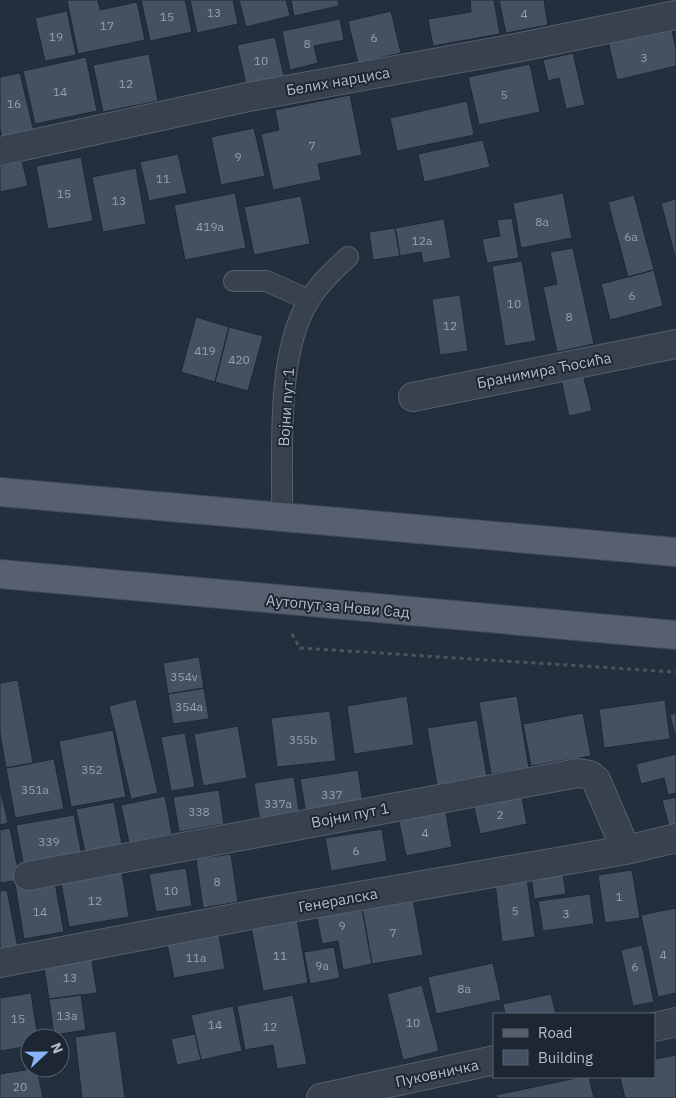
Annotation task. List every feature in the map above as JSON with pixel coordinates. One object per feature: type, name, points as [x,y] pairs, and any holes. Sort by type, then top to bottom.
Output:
[{"type":"main road","points":[[0,492],[676,552]]},
{"type":"main road","name":"Аутопут за Нови Сад","points":[[0,574],[676,634]]},
{"type":"street","name":"Белих нарциса","points":[[0,151],[248,97],[516,48],[676,15]]},
{"type":"street","name":"Бранимира Ћосића","points":[[413,397],[676,344]]},
{"type":"street","name":"Војни пут 1","points":[[28,876],[578,773],[590,775],[596,780],[626,850]]},
{"type":"street","name":"Генералска","points":[[0,963],[270,911],[626,850],[676,838]]},
{"type":"street","points":[[656,1026],[676,1022]]},
{"type":"street","name":"Пуковничка","points":[[321,1098],[493,1060]]},
{"type":"lane","name":"Војни пут 1","points":[[282,517],[285,382],[295,330],[309,300],[332,271],[348,257]]},
{"type":"lane","points":[[234,280],[266,281],[309,300]]},
{"type":"path","points":[[289,629],[300,648],[676,672]]},
{"type":"building","points":[[67,0],[98,0],[100,10],[137,2],[145,40],[78,54]]},
{"type":"building","points":[[141,0],[185,0],[192,32],[150,41]]},
{"type":"building","points":[[190,0],[233,0],[238,24],[197,33]]},
{"type":"building","points":[[239,0],[286,0],[290,16],[246,27]]},
{"type":"building","points":[[291,0],[338,0],[339,6],[294,16]]},
{"type":"building","points":[[470,0],[494,0],[500,34],[433,46],[428,19],[471,12]]},
{"type":"building","points":[[499,0],[544,0],[548,25],[506,33]]},
{"type":"building","points":[[67,11],[76,55],[45,61],[35,18]]},
{"type":"building","points":[[391,11],[401,53],[358,63],[348,21]]},
{"type":"building","points":[[340,19],[344,40],[314,46],[318,63],[290,70],[282,31]]},
{"type":"building","points":[[671,26],[676,49],[676,66],[617,80],[608,41]]},
{"type":"building","points":[[275,37],[284,76],[246,84],[237,45]]},
{"type":"building","points":[[573,53],[585,105],[566,109],[559,78],[548,81],[543,60]]},
{"type":"building","points":[[149,54],[158,101],[103,112],[93,65]]},
{"type":"building","points":[[86,57],[97,111],[35,124],[23,71]]},
{"type":"building","points":[[530,64],[540,112],[479,125],[468,77]]},
{"type":"building","points":[[20,73],[34,132],[2,139],[0,128],[0,77]]},
{"type":"building","points":[[350,95],[362,155],[318,164],[321,180],[273,190],[261,134],[279,130],[275,110]]},
{"type":"building","points":[[467,101],[474,135],[397,151],[390,118]]},
{"type":"building","points":[[254,128],[265,176],[221,185],[211,137]]},
{"type":"building","points":[[483,140],[490,167],[424,182],[418,154]]},
{"type":"building","points":[[178,154],[187,193],[149,201],[140,162]]},
{"type":"building","points":[[81,157],[93,221],[48,229],[36,166]]},
{"type":"building","points":[[22,161],[28,186],[0,192],[0,166]]},
{"type":"building","points":[[136,168],[146,224],[103,232],[92,177]]},
{"type":"building","points":[[235,193],[246,248],[185,260],[174,205]]},
{"type":"building","points":[[563,193],[572,238],[521,248],[513,203]]},
{"type":"building","points":[[634,195],[654,270],[628,277],[608,202]]},
{"type":"building","points":[[301,196],[310,244],[254,255],[244,207]]},
{"type":"building","points":[[676,199],[676,260],[661,203]]},
{"type":"building","points":[[512,218],[519,258],[487,263],[482,239],[500,236],[497,220]]},
{"type":"building","points":[[444,219],[451,258],[423,263],[421,252],[400,256],[395,228]]},
{"type":"building","points":[[395,228],[400,256],[373,260],[369,232]]},
{"type":"building","points":[[573,248],[594,344],[557,352],[543,287],[557,284],[550,252]]},
{"type":"building","points":[[522,261],[536,341],[505,346],[492,266]]},
{"type":"building","points":[[654,270],[663,306],[610,320],[601,284]]},
{"type":"building","points":[[460,295],[468,351],[440,355],[432,299]]},
{"type":"building","points":[[196,317],[229,327],[215,382],[181,372]]},
{"type":"building","points":[[229,327],[263,336],[248,391],[215,382]]},
{"type":"building","points":[[583,374],[592,411],[569,416],[561,379]]},
{"type":"building","points":[[199,657],[204,688],[168,694],[163,663]]},
{"type":"building","points":[[18,680],[33,763],[6,768],[0,733],[0,683]]},
{"type":"building","points":[[204,688],[209,719],[173,724],[168,694]]},
{"type":"building","points":[[407,696],[414,745],[354,754],[347,706]]},
{"type":"building","points":[[517,696],[529,768],[491,774],[479,702]]},
{"type":"building","points":[[136,699],[158,793],[131,799],[109,706]]},
{"type":"building","points":[[665,700],[670,739],[604,748],[599,709]]},
{"type":"building","points":[[330,711],[336,761],[277,767],[271,718]]},
{"type":"building","points":[[583,713],[591,756],[531,766],[523,724]]},
{"type":"building","points":[[676,713],[676,739],[670,715]]},
{"type":"building","points":[[477,720],[487,776],[437,785],[427,728]]},
{"type":"building","points":[[238,726],[247,778],[203,786],[194,734]]},
{"type":"building","points":[[113,730],[126,797],[71,807],[59,741]]},
{"type":"building","points":[[185,733],[195,787],[171,791],[161,737]]},
{"type":"building","points":[[676,754],[676,793],[668,795],[664,778],[641,784],[636,764]]},
{"type":"building","points":[[54,759],[64,809],[15,818],[6,768]]},
{"type":"building","points":[[358,770],[364,810],[307,819],[300,779]]},
{"type":"building","points":[[294,777],[301,823],[261,829],[254,783]]},
{"type":"building","points":[[0,787],[8,823],[0,825]]},
{"type":"building","points":[[219,790],[224,824],[179,832],[173,797]]},
{"type":"building","points":[[521,793],[527,824],[480,834],[473,803]]},
{"type":"building","points":[[165,796],[172,834],[129,843],[121,805]]},
{"type":"building","points":[[676,797],[676,824],[669,826],[662,800]]},
{"type":"building","points":[[114,802],[123,850],[86,857],[76,809]]},
{"type":"building","points":[[445,808],[452,847],[406,856],[398,817]]},
{"type":"building","points":[[74,815],[82,856],[24,867],[16,825]]},
{"type":"building","points":[[10,828],[20,880],[0,883],[0,830]]},
{"type":"building","points":[[382,829],[387,861],[331,871],[325,838]]},
{"type":"building","points":[[231,854],[238,902],[203,908],[196,859]]},
{"type":"building","points":[[186,868],[192,906],[156,912],[149,874]]},
{"type":"building","points":[[562,869],[566,894],[534,899],[531,873]]},
{"type":"building","points":[[632,870],[640,918],[605,923],[598,875]]},
{"type":"building","points":[[122,872],[129,917],[69,927],[61,883]]},
{"type":"building","points":[[54,877],[64,932],[24,939],[15,884]]},
{"type":"building","points":[[527,879],[535,937],[502,942],[495,883]]},
{"type":"building","points":[[7,890],[18,948],[0,951],[0,891]]},
{"type":"building","points":[[590,894],[594,924],[543,931],[538,901]]},
{"type":"building","points":[[413,899],[423,955],[372,964],[362,908]]},
{"type":"building","points":[[315,906],[362,908],[372,964],[343,970],[338,941],[322,944]]},
{"type":"building","points":[[676,908],[676,993],[658,997],[641,915]]},
{"type":"building","points":[[297,919],[308,983],[263,991],[251,927]]},
{"type":"building","points":[[219,935],[225,969],[174,978],[167,944]]},
{"type":"building","points":[[642,945],[654,1002],[633,1006],[621,950]]},
{"type":"building","points":[[334,947],[340,978],[310,984],[304,952]]},
{"type":"building","points":[[91,954],[97,993],[49,999],[43,961]]},
{"type":"building","points":[[493,963],[501,1000],[436,1014],[428,977]]},
{"type":"building","points":[[422,985],[439,1051],[403,1060],[387,994]]},
{"type":"building","points":[[31,993],[36,1028],[20,1028],[20,1048],[0,1051],[0,998]]},
{"type":"building","points":[[551,994],[556,1013],[505,1013],[503,1004]]},
{"type":"building","points":[[81,995],[86,1030],[70,1032],[70,1028],[53,1028],[49,999]]},
{"type":"building","points":[[293,995],[307,1064],[277,1069],[273,1045],[245,1050],[237,1006]]},
{"type":"building","points":[[233,1006],[242,1051],[201,1060],[191,1015]]},
{"type":"building","points":[[116,1031],[125,1098],[82,1098],[75,1037]]},
{"type":"building","points":[[195,1034],[201,1060],[177,1065],[171,1039]]},
{"type":"building","points":[[676,1055],[676,1098],[625,1098],[620,1078],[656,1078],[656,1059]]},
{"type":"building","points":[[20,1071],[20,1078],[39,1078],[43,1098],[0,1098],[0,1074]]},
{"type":"building","points":[[576,1078],[589,1078],[594,1098],[497,1098],[496,1095]]}]
